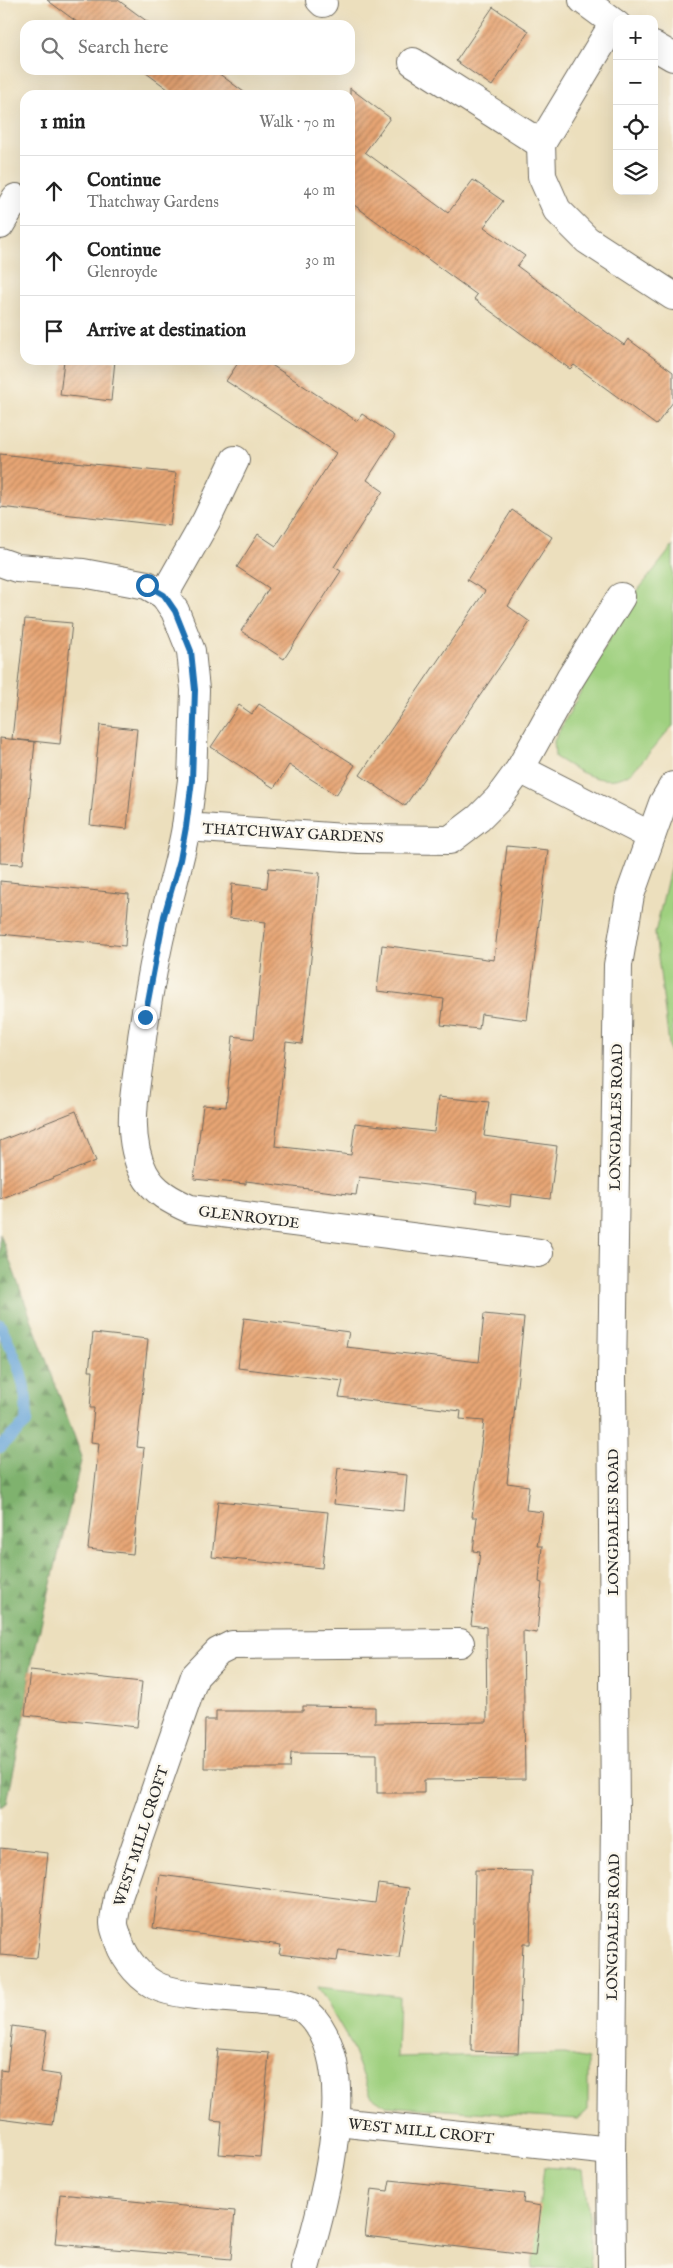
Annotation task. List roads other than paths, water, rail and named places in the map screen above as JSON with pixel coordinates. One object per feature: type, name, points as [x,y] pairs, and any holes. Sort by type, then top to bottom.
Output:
[{"type":"street","points":[[583,0],[613,22]]},
{"type":"street","points":[[613,27],[540,144],[542,176],[557,210],[587,240],[673,296]]},
{"type":"street","points":[[658,48],[673,57]]},
{"type":"street","points":[[413,62],[540,144]]},
{"type":"street","points":[[0,225],[16,198],[20,200]]},
{"type":"street","points":[[0,562],[16,568],[83,573],[147,585],[164,595],[206,521],[235,460]]},
{"type":"street","name":"THATCHWAY GARDENS","points":[[164,595],[175,611],[191,651],[195,690],[192,780],[186,827],[359,839],[450,840],[479,818],[492,805],[520,769],[570,679],[621,597]]},
{"type":"street","points":[[520,769],[651,836]]},
{"type":"street","name":"LONGDALES ROAD","points":[[612,2268],[611,2151],[614,1831],[612,1378],[618,965],[630,895],[663,803],[673,786]]},
{"type":"street","name":"GLENROYDE","points":[[186,827],[180,860],[164,916],[145,1017],[134,1100],[133,1134],[138,1157],[145,1174],[166,1199],[190,1210],[539,1253]]},
{"type":"street","name":"WEST MILL CROFT","points":[[460,1643],[232,1645],[218,1652],[195,1676],[118,1897],[114,1924],[122,1950],[130,1964],[145,1978],[160,1988],[180,1992],[285,2003],[304,2009],[315,2020],[329,2048],[335,2077],[337,2122],[611,2151]]},
{"type":"street","points":[[305,2268],[318,2223],[337,2122]]},
{"type":"waterway","points":[[0,1325],[20,1372],[27,1410],[26,1423],[0,1447]]}]
